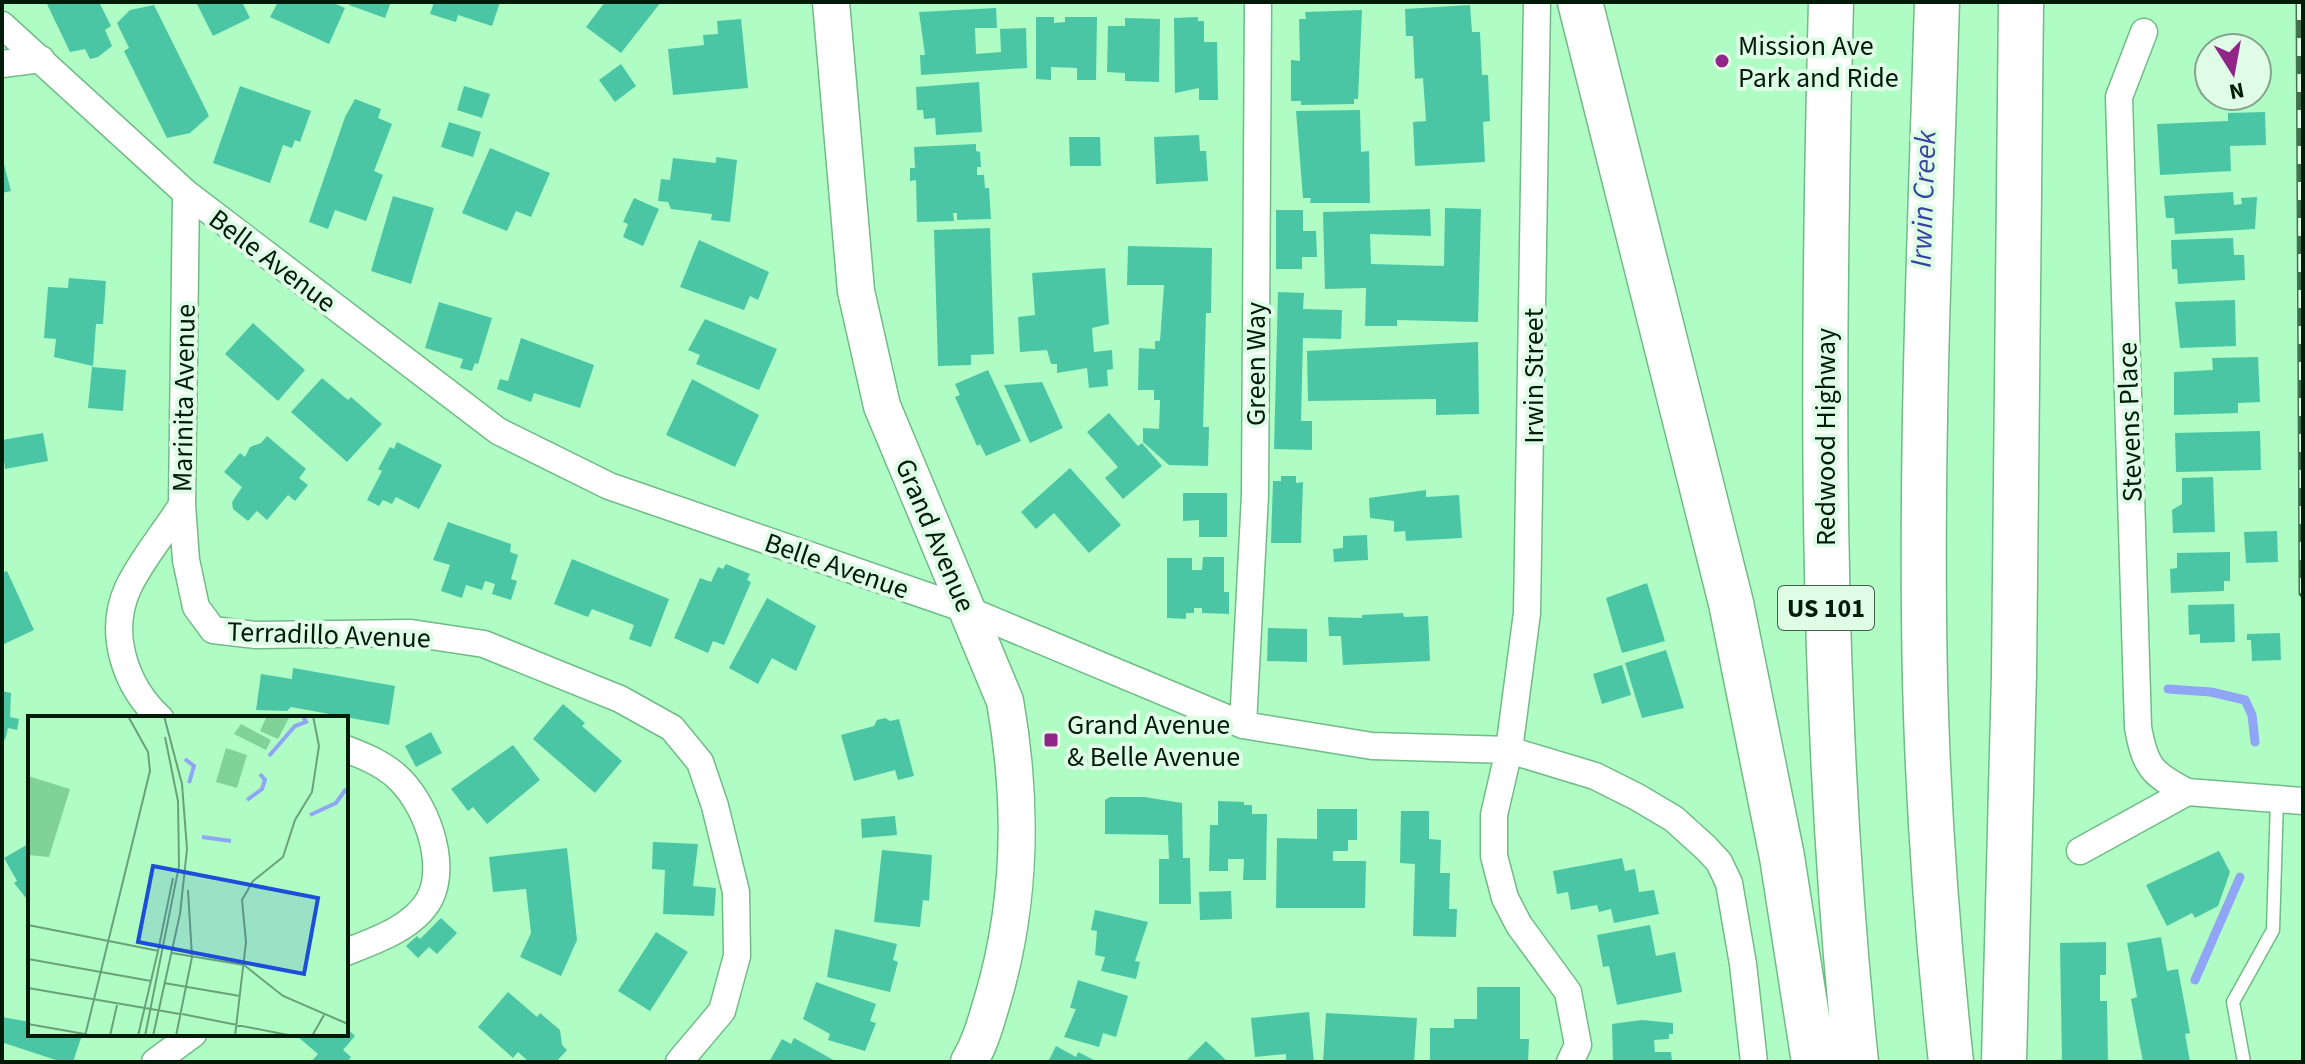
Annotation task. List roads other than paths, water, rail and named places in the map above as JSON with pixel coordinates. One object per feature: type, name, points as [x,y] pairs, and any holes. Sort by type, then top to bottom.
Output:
[{"type":"highway","points":[[1580,2],[1731,603],[1780,843],[1814,1062]]},
{"type":"highway","name":"Redwood Highway","points":[[1831,2],[1827,153],[1826,611],[1839,868],[1856,1062]]},
{"type":"highway","points":[[1937,2],[1925,402],[1924,618],[1928,746],[1951,1062]]},
{"type":"highway","points":[[2004,1062],[2015,614],[2021,2]]},
{"type":"street","name":"Grand Avenue","points":[[831,2],[856,291],[882,406],[1005,701],[1012,742],[1017,843],[1012,914],[997,983],[977,1048],[969,1062]]},
{"type":"street","name":"Green Way","points":[[1243,725],[1255,495],[1258,2]]},
{"type":"street","name":"Irwin Street","points":[[1537,2],[1532,490],[1527,613],[1509,750],[1494,815],[1494,856],[1505,898],[1519,925],[1568,992],[1578,1045],[1570,1062]]},
{"type":"street","name":"Belle Avenue","points":[[2,25],[186,193],[498,431],[609,486],[968,610],[1243,725],[1372,746],[1509,750],[1595,776],[1637,797],[1674,819],[1719,862],[1734,909],[1754,1062]]},
{"type":"street","name":"Stevens Place","points":[[2144,32],[2119,97],[2138,727],[2143,756],[2156,776],[2187,792]]},
{"type":"street","points":[[2,64],[41,59]]},
{"type":"street","name":"Marinita Avenue","points":[[158,716],[143,703],[128,678],[120,625],[127,589],[182,505],[186,193]]},
{"type":"street","name":"Terradillo Avenue","points":[[182,505],[186,560],[196,607],[213,630],[256,635],[411,633],[484,644],[620,699],[672,728],[700,762],[715,806],[736,892],[737,956],[722,1011],[679,1062]]},
{"type":"street","points":[[348,750],[381,764],[411,794],[430,834],[435,873],[429,900],[414,919],[348,951]]},
{"type":"street","points":[[2080,851],[2187,792],[2290,800]]},
{"type":"street","points":[[155,1062],[190,1036]]},
{"type":"lane","points":[[2244,1062],[2233,1002],[2273,930],[2290,800]]},
{"type":"waterway","name":"Irwin Creek","points":[[2168,689],[2211,692],[2245,700],[2252,715],[2255,742]]},
{"type":"waterway","name":"Irwin Creek","points":[[2195,980],[2240,877]]},
{"type":"railway","points":[[2300,2],[2303,593]]},
{"type":"place","name":"Mission Ave Park and Ride","points":[[1722,61]]},
{"type":"place","name":"Grand Avenue & Belle Avenue","points":[[1051,740]]}]
